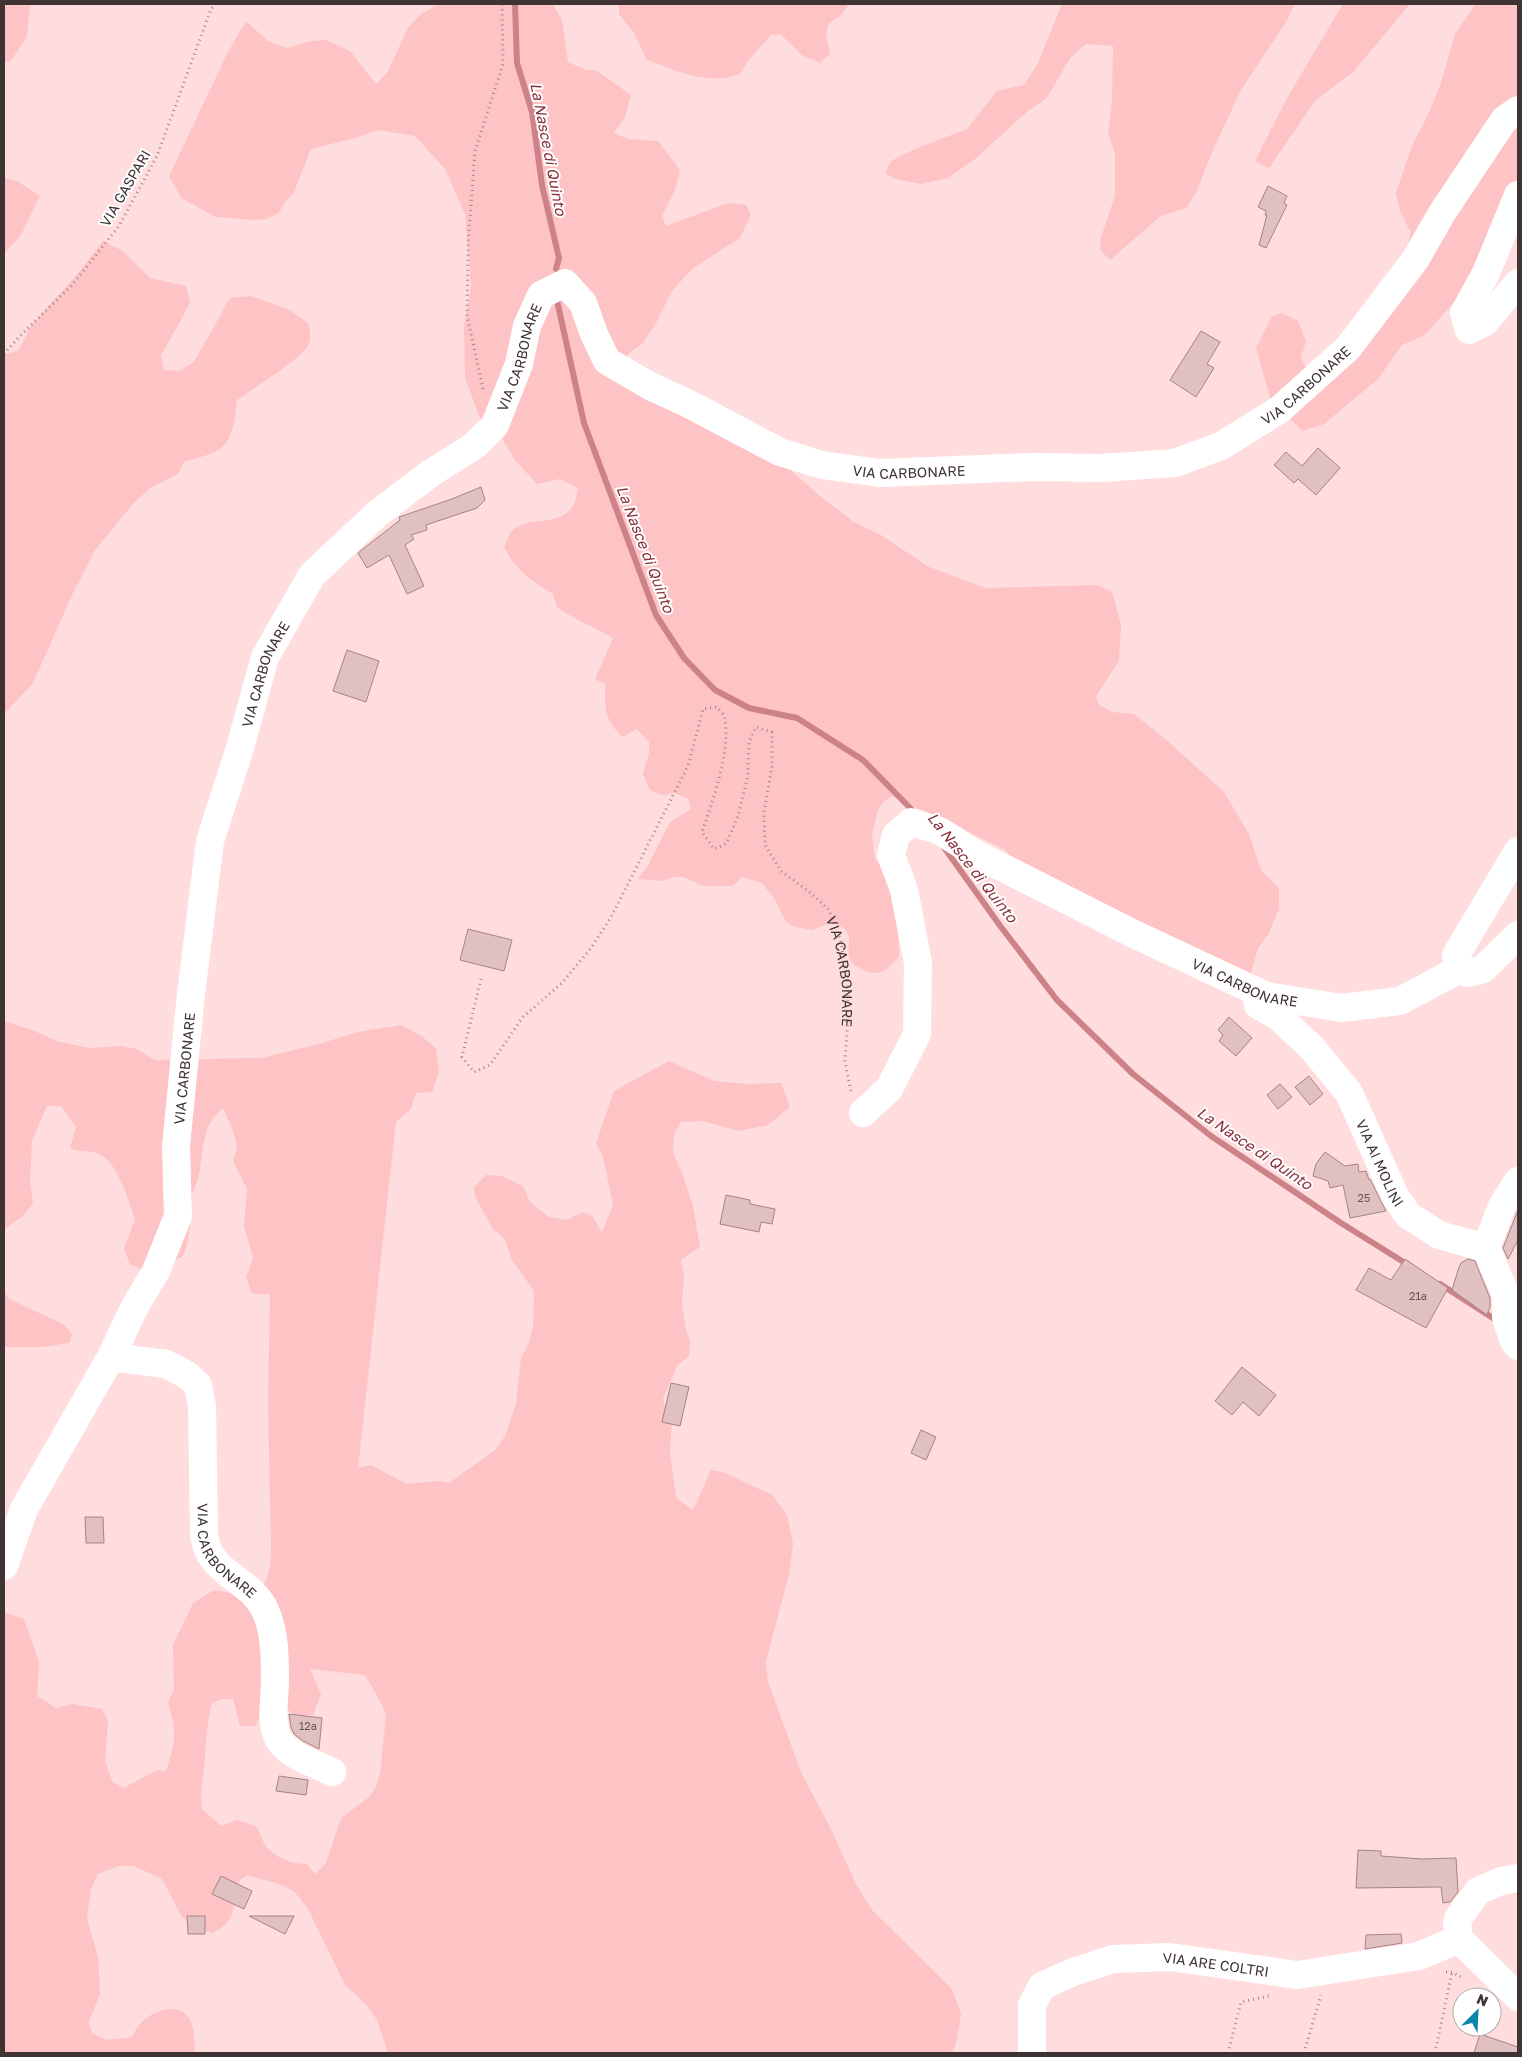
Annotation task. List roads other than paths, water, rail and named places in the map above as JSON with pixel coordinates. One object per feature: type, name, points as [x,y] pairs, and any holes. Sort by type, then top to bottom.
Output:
[{"type":"street","name":"VIA CARBONARE","points":[[4,1566],[24,1508],[111,1357],[133,1310],[156,1271],[178,1216],[176,1146],[191,994],[210,841],[240,748],[265,657],[312,575],[377,514],[431,473],[474,446],[494,425],[519,364],[527,326],[540,295],[565,283],[583,303],[594,334],[607,361],[650,386],[691,405],[780,452],[822,465],[880,473],[1033,467],[1102,468],[1175,463],[1221,446],[1279,410],[1348,348],[1415,260],[1442,213],[1504,120],[1518,110]]},
{"type":"street","points":[[1518,195],[1486,273],[1464,313],[1469,330],[1485,322],[1518,283]]},
{"type":"street","name":"VIA CARBONARE","points":[[863,1113],[889,1089],[918,1034],[918,964],[904,890],[892,855],[896,834],[911,822],[940,831],[978,855],[1132,933],[1266,996],[1342,1008],[1400,1001],[1458,970],[1469,973],[1483,969],[1518,934]]},
{"type":"street","points":[[1458,970],[1456,955],[1518,851]]},
{"type":"street","name":"VIA AI MOLINI","points":[[1266,996],[1257,1000],[1258,1005],[1279,1017],[1312,1048],[1349,1093],[1395,1196],[1408,1215],[1439,1235],[1486,1248]]},
{"type":"street","points":[[1518,1181],[1502,1206],[1486,1248],[1506,1295],[1506,1318],[1513,1339],[1518,1346]]},
{"type":"street","name":"VIA CARBONARE","points":[[111,1357],[166,1364],[187,1375],[198,1385],[202,1406],[204,1535],[208,1550],[220,1566],[253,1591],[265,1609],[271,1628],[274,1652],[274,1715],[277,1736],[287,1749],[332,1772]]},
{"type":"street","points":[[1518,1878],[1501,1881],[1478,1891],[1458,1922],[1459,1939],[1518,1997]]},
{"type":"street","name":"VIA ARE COLTRI","points":[[1032,2053],[1032,2005],[1042,1986],[1073,1972],[1112,1960],[1170,1957],[1297,1975],[1419,1956],[1459,1939]]},
{"type":"waterway","name":"La Nasce di Quinto","points":[[515,4],[517,63],[532,112],[542,185],[559,258],[556,269]]},
{"type":"waterway","name":"La Nasce di Quinto","points":[[556,296],[584,423],[656,615],[684,658],[715,690],[749,708],[797,718],[863,760],[916,814]]},
{"type":"waterway","name":"La Nasce di Quinto","points":[[943,846],[1001,927],[1057,1000],[1133,1074],[1211,1136],[1341,1223],[1410,1266]]},
{"type":"waterway","name":"La Nasce di Quinto","points":[[1440,1284],[1499,1322]]}]
